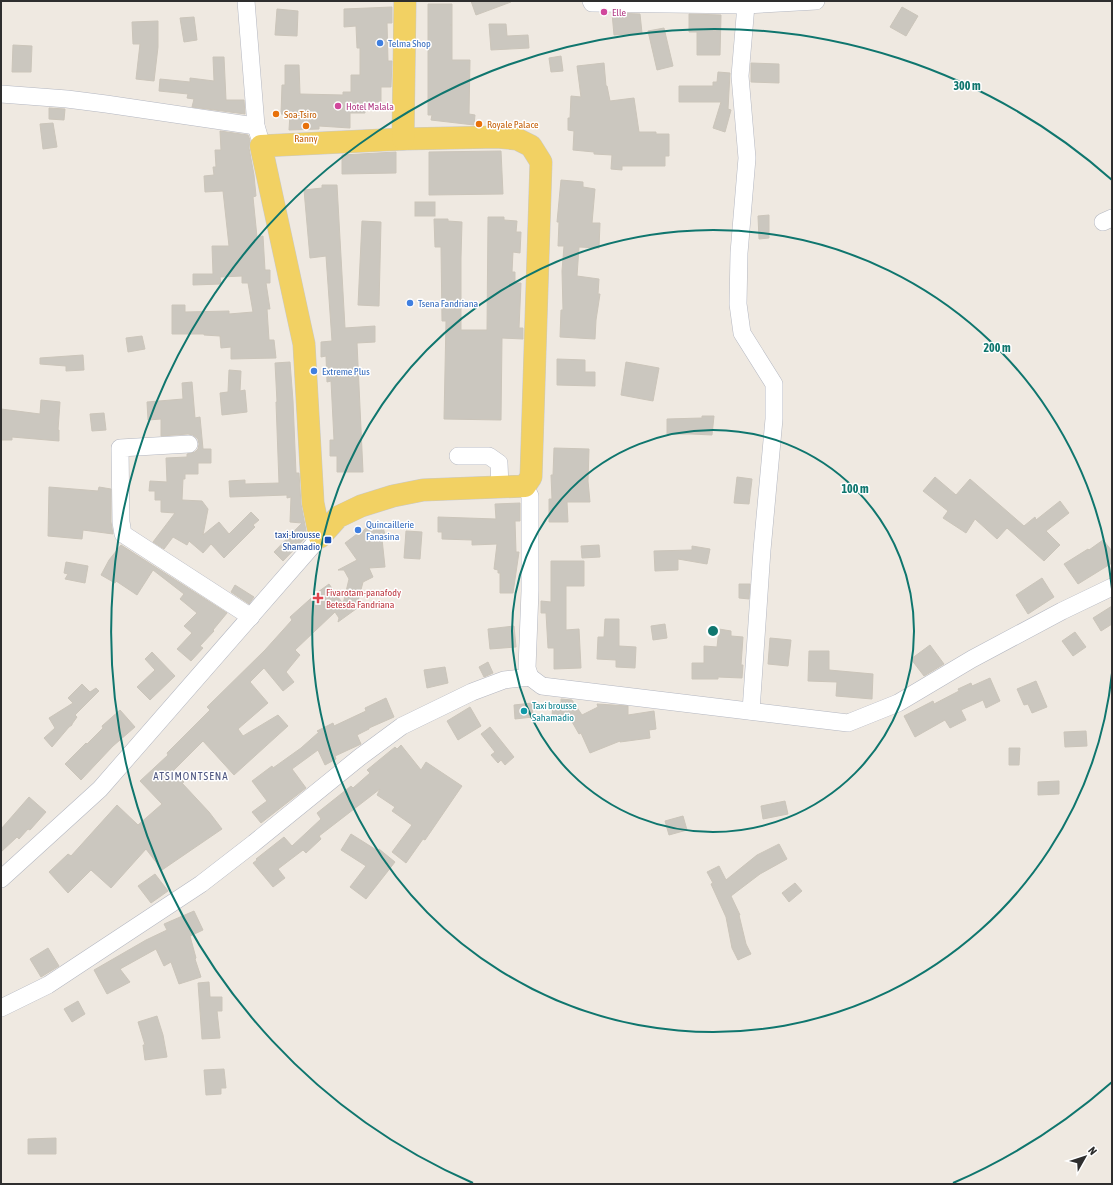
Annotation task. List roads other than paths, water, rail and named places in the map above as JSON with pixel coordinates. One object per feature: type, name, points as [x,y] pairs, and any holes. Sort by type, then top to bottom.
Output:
[{"type":"main road","points":[[403,139],[405,1]]},
{"type":"main road","points":[[258,136],[403,139],[497,137],[517,139],[531,146],[542,162],[531,477],[525,486],[423,490],[393,496],[361,506],[338,517],[320,536],[313,503],[304,344],[258,136]]},
{"type":"street","points":[[1,94],[67,99],[106,104],[258,136],[246,1]]},
{"type":"street","points":[[591,1],[592,3],[745,3],[816,1]]},
{"type":"street","points":[[745,3],[740,76],[747,158],[739,253],[738,304],[742,333],[774,384],[774,419],[762,550],[751,711]]},
{"type":"street","points":[[189,444],[120,448],[121,522],[123,534],[250,617]]},
{"type":"street","points":[[458,456],[489,456],[499,463],[500,487]]},
{"type":"street","points":[[525,486],[530,496],[530,592],[527,668],[530,677],[542,686],[848,723],[898,703],[972,659],[1062,611],[1112,587]]},
{"type":"street","points":[[3,876],[100,789],[320,536]]},
{"type":"street","points":[[1,1008],[48,985],[201,884],[360,757],[402,726],[472,692],[504,680],[530,677]]},
{"type":"place","name":"Elle","points":[[604,12]]},
{"type":"place","name":"Telma Shop","points":[[380,43]]},
{"type":"place","name":"Hotel Malala","points":[[338,106]]},
{"type":"place","name":"Soa-Tsiro","points":[[276,114]]},
{"type":"place","name":"Royale Palace","points":[[479,124]]},
{"type":"place","name":"Ranny","points":[[306,126]]},
{"type":"place","name":"Tsena Fandriana","points":[[410,303]]},
{"type":"place","name":"Extreme Plus","points":[[314,371]]},
{"type":"place","name":"Quincaillerie Fanasina","points":[[358,530]]},
{"type":"place","name":"taxi-brousse Shamadio","points":[[328,540]]},
{"type":"place","name":"Fivarotam-panafody Betesda Fandriana","points":[[318,598]]},
{"type":"place","name":"Taxi brousse Sahamadio","points":[[524,711]]},
{"type":"district","name":"ATSIMONTSENA","points":[[191,776]]}]
